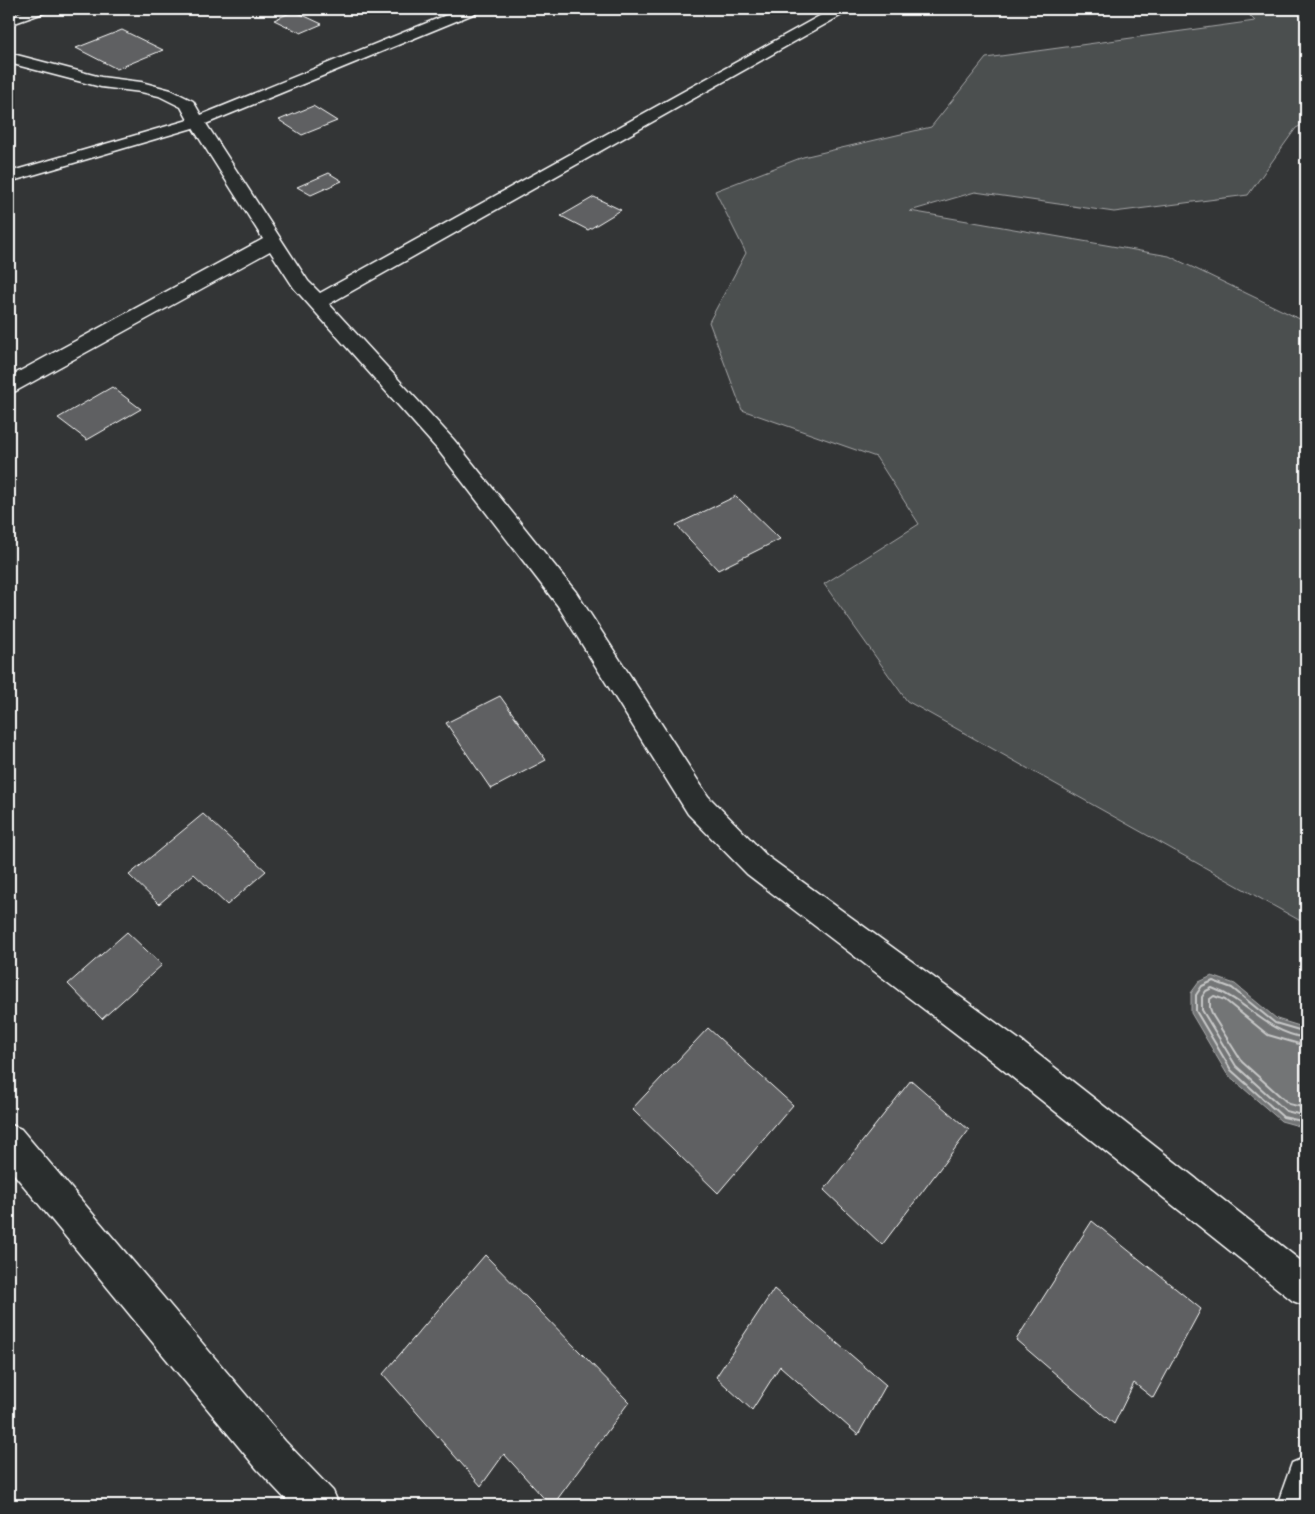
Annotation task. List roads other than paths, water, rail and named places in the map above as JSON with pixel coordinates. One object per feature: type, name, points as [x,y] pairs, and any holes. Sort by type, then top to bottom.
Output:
[{"type":"street","points":[[9,21],[41,9]]},
{"type":"street","points":[[9,177],[197,122],[473,9]]},
{"type":"street","points":[[318,302],[842,9]]},
{"type":"street","points":[[9,58],[100,82],[141,87],[165,94],[188,104],[197,122],[302,284],[446,445],[567,600],[698,805],[757,865],[1009,1053],[1306,1288]]},
{"type":"street","points":[[9,386],[274,241]]},
{"type":"street","points":[[9,1141],[271,1455],[319,1505]]},
{"type":"street","points":[[1297,1505],[1306,1477]]},
{"type":"water","points":[[1212,976],[1235,984],[1277,1019],[1306,1028],[1306,1128],[1281,1121],[1227,1074],[1191,1013],[1191,993],[1199,982]]}]
